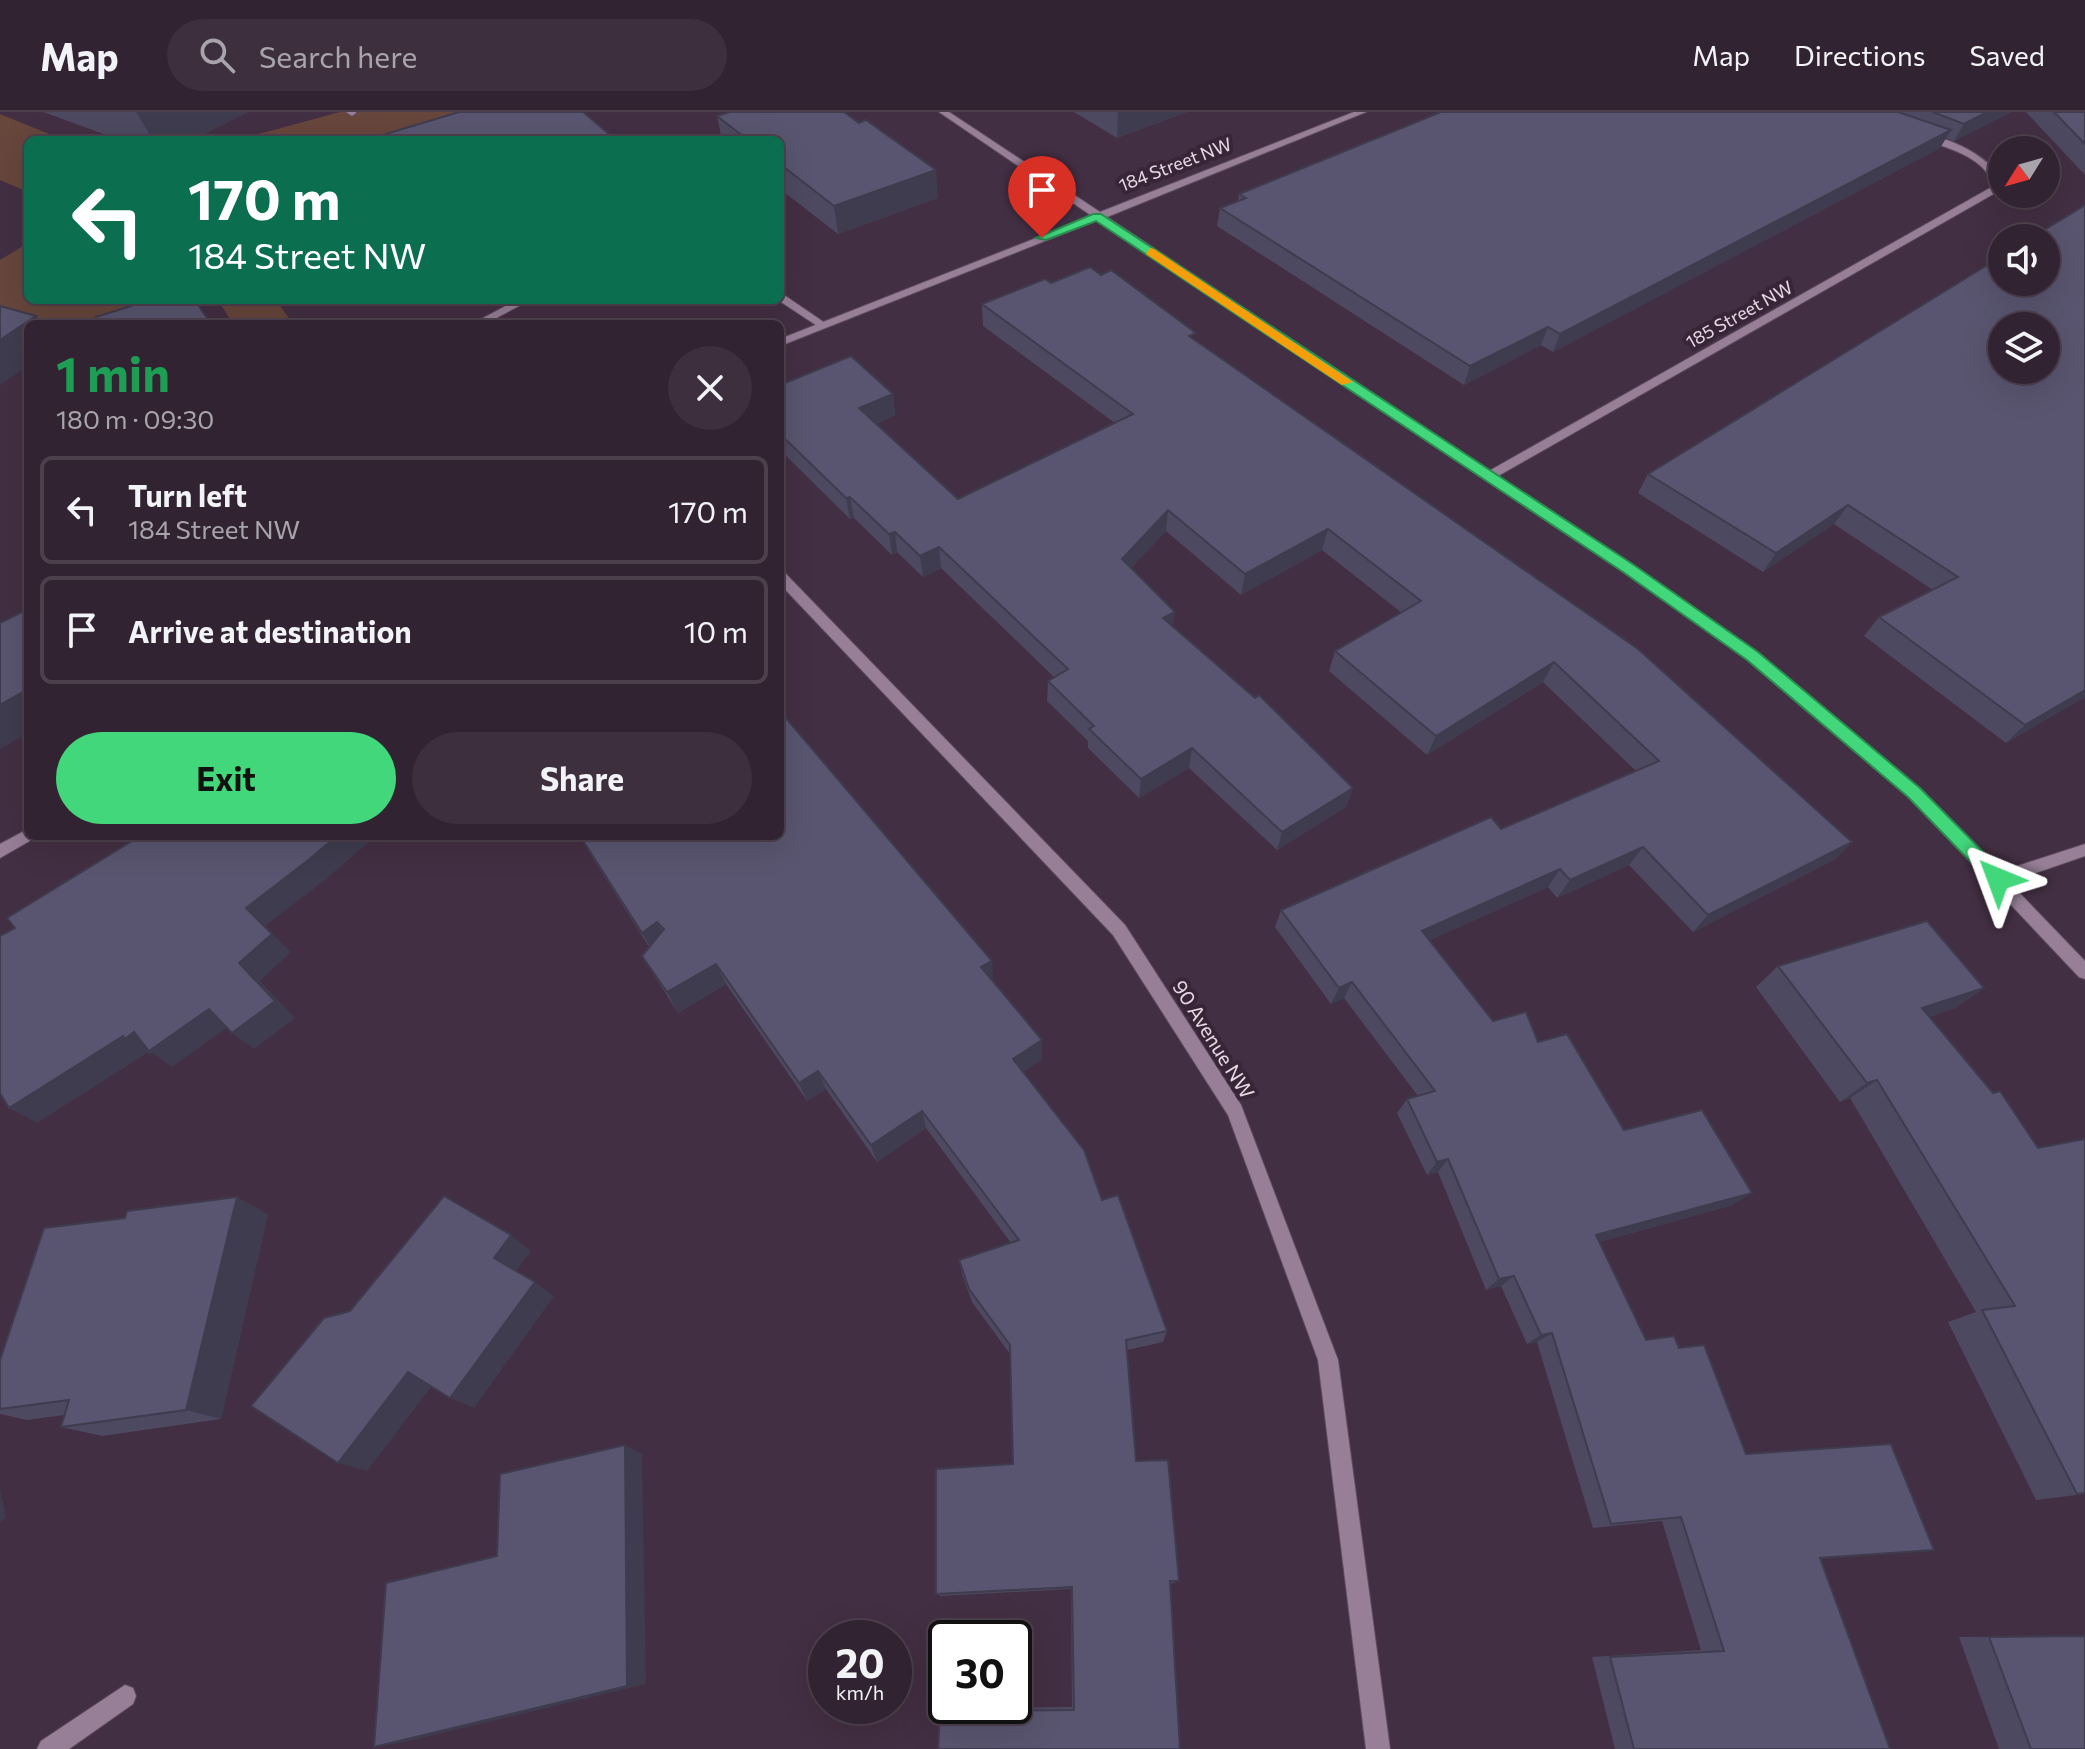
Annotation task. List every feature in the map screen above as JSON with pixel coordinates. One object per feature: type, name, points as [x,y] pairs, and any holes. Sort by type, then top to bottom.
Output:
[{"type":"street","points":[[943,112],[1489,476],[1752,656],[1914,793],[2085,972]]},
{"type":"street","name":"184 Street NW","points":[[784,341],[1362,112]]},
{"type":"street","name":"185 Street NW","points":[[1489,476],[1987,195],[1998,183],[1990,168],[1965,153],[1913,132]]},
{"type":"street","points":[[784,300],[823,325]]},
{"type":"street","points":[[485,320],[517,304]]},
{"type":"street","name":"90 Avenue NW","points":[[784,580],[1119,930],[1235,1111],[1328,1360],[1378,1749]]},
{"type":"street","points":[[0,852],[24,837]]},
{"type":"street","points":[[1998,879],[2085,850]]},
{"type":"street","points":[[49,1749],[125,1696]]},
{"type":"shaded area","points":[[340,112],[471,112],[389,136],[251,136]]},
{"type":"shaded area","points":[[0,114],[54,136],[24,136],[24,190],[0,180]]},
{"type":"shaded area","points":[[24,245],[24,304],[198,304],[156,320],[24,320],[24,323],[0,323],[0,260]]},
{"type":"shaded area","points":[[220,304],[279,304],[290,320],[230,320]]},
{"type":"building","points":[[459,112],[583,112],[611,136],[379,136]]},
{"type":"building","points":[[730,112],[844,112],[859,123],[866,120],[936,170],[834,206],[784,167],[784,136],[743,136],[717,116]]},
{"type":"building","points":[[1441,112],[1898,112],[1951,130],[1560,334],[1548,327],[1470,366],[1220,208],[1246,198],[1239,194]]},
{"type":"building","points":[[1933,112],[1987,112],[1964,124]]},
{"type":"building","points":[[2054,112],[2085,112],[2085,144]]},
{"type":"building","points":[[2085,205],[2085,690],[2025,725],[1879,617],[1958,577],[1848,505],[1776,553],[1648,474],[1988,265],[1988,296],[2060,296],[2060,224],[2054,224]]},
{"type":"building","points":[[1090,267],[1101,275],[1111,270],[1196,333],[1189,336],[1638,649],[1852,842],[1708,915],[1643,847],[1570,880],[1560,869],[1422,931],[1493,1021],[1526,1012],[1538,1042],[1567,1034],[1624,1130],[1702,1110],[1752,1193],[1596,1235],[1646,1340],[1674,1336],[1679,1348],[1704,1345],[1746,1454],[1891,1444],[1934,1550],[1820,1558],[1890,1749],[1634,1749],[1610,1657],[1724,1651],[1681,1517],[1611,1524],[1552,1333],[1541,1335],[1514,1276],[1499,1279],[1448,1159],[1437,1162],[1407,1099],[1435,1091],[1352,982],[1339,988],[1281,910],[1491,817],[1501,829],[1659,761],[1554,662],[1436,736],[1335,651],[1421,601],[1328,529],[1245,574],[1168,510],[1122,559],[1175,612],[1163,618],[1255,698],[1259,695],[1353,788],[1282,832],[1192,748],[1141,779],[1089,729],[1094,726],[1048,681],[1068,669],[939,547],[920,556],[895,532],[889,534],[850,497],[846,498],[784,438],[784,383],[851,356],[893,394],[859,408],[958,499],[1133,414],[982,304],[1045,279],[1051,283]]},
{"type":"building","points":[[137,304],[198,304],[208,320],[98,320],[96,317]]},
{"type":"building","points":[[0,306],[36,316],[24,320],[24,324],[0,340]]},
{"type":"building","points":[[24,611],[24,691],[0,705],[0,623]]},
{"type":"building","points":[[784,716],[992,961],[981,967],[1042,1040],[1013,1059],[1084,1150],[1102,1200],[1118,1195],[1167,1331],[1126,1340],[1136,1461],[1168,1460],[1179,1581],[1170,1581],[1180,1749],[938,1749],[939,1724],[1032,1724],[1032,1710],[1074,1710],[1072,1587],[936,1594],[936,1469],[1013,1464],[1010,1345],[969,1289],[959,1260],[1019,1240],[922,1111],[871,1145],[818,1071],[799,1083],[716,964],[667,992],[642,956],[664,929],[657,922],[642,933],[583,840],[784,840]]},
{"type":"building","points":[[134,840],[332,840],[246,908],[272,934],[239,963],[275,1001],[232,1033],[209,1009],[149,1051],[134,1032],[125,1039],[123,1036],[9,1108],[0,1093],[0,936],[15,928],[7,918]]},
{"type":"building","points":[[1927,921],[1984,988],[1922,1008],[1993,1093],[2000,1091],[2038,1148],[2085,1139],[2085,1493],[2077,1494],[1982,1310],[2015,1306],[1877,1080],[1867,1083],[1778,966]]},
{"type":"building","points":[[444,1196],[511,1235],[494,1258],[535,1282],[450,1398],[408,1372],[338,1463],[251,1406],[324,1318],[350,1311]]},
{"type":"building","points":[[237,1197],[186,1410],[61,1427],[69,1400],[0,1409],[0,1360],[44,1228],[125,1218],[127,1211]]},
{"type":"building","points":[[625,1445],[627,1686],[374,1747],[386,1583],[497,1556],[500,1474]]},
{"type":"building","points":[[2085,1636],[2085,1749],[2031,1749],[1989,1637]]},
{"type":"slow traffic","points":[[1150,252],[1347,382]]},
{"type":"route","points":[[1042,238],[1097,216],[1628,569],[1752,656],[1823,714],[1914,793],[1998,879]]}]
